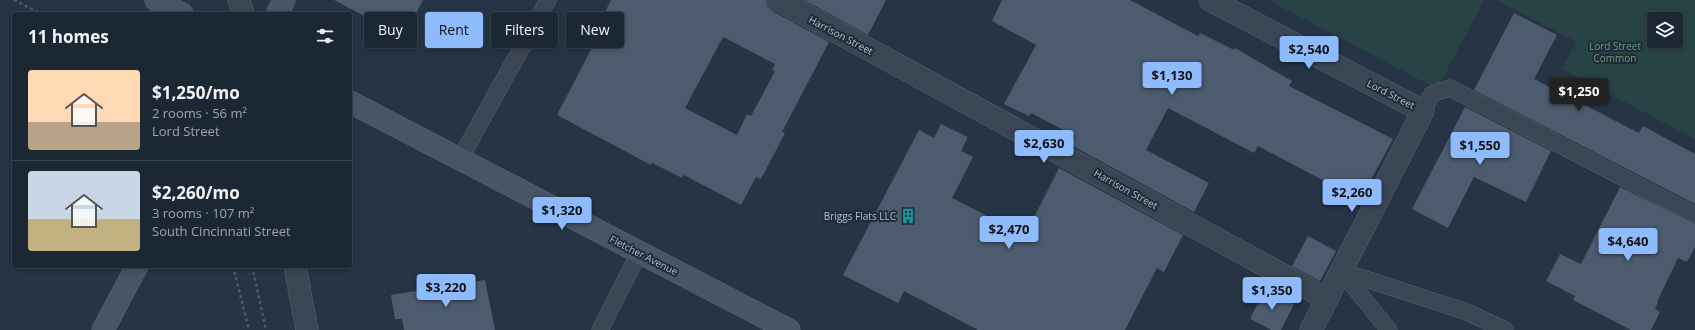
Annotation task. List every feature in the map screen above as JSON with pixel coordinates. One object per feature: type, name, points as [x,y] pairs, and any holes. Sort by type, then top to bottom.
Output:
[{"type":"main road","points":[[156,0],[178,12]]},
{"type":"main road","points":[[278,12],[284,0]]},
{"type":"main road","name":"Fletcher Avenue","points":[[352,103],[789,330]]},
{"type":"main road","points":[[103,330],[136,268]]},
{"type":"street","points":[[239,0],[242,12]]},
{"type":"street","name":"Harrison Street","points":[[778,0],[1327,299]]},
{"type":"street","name":"Lord Street","points":[[1210,0],[1424,111]]},
{"type":"street","points":[[1311,330],[1424,111]]},
{"type":"street","points":[[295,268],[307,330]]},
{"type":"lane","points":[[460,159],[548,0]]},
{"type":"lane","points":[[1424,111],[1432,94],[1450,88],[1695,215]]},
{"type":"lane","points":[[600,330],[639,253]]},
{"type":"lane","points":[[1341,271],[1389,330]]},
{"type":"lane","points":[[1341,271],[1467,312],[1505,330]]},
{"type":"path","points":[[14,0],[37,12]]},
{"type":"path","points":[[234,268],[249,330]]},
{"type":"path","points":[[252,268],[266,330]]},
{"type":"green space","points":[[1268,0],[1484,0],[1437,89]]},
{"type":"green space","name":"Lord Street Common","points":[[1497,0],[1695,0],[1695,139],[1562,69],[1576,42]]},
{"type":"building","points":[[334,0],[423,0],[417,12],[364,12],[364,16]]},
{"type":"building","points":[[611,0],[766,0],[767,6],[772,11],[829,42],[782,132],[785,133],[761,179],[756,177],[741,205],[684,175],[682,178],[652,163],[651,165],[557,115],[592,48],[624,48],[624,12],[605,12]],"holes":[[[723,37],[775,64],[772,70],[775,71],[751,116],[747,114],[737,135],[685,108]]]},
{"type":"building","points":[[804,0],[886,0],[868,35]]},
{"type":"building","points":[[1002,0],[1130,0],[1198,36],[1200,33],[1234,50],[1235,48],[1292,81],[1289,86],[1393,139],[1360,200],[1258,146],[1254,153],[1168,108],[1146,150],[1209,183],[1194,212],[1071,145],[1075,136],[1031,113],[1029,116],[1004,104],[1036,45],[992,21]]},
{"type":"building","points":[[1514,13],[1557,35],[1534,79],[1639,133],[1643,126],[1695,154],[1695,204],[1474,90]]},
{"type":"building","points":[[1465,107],[1551,151],[1526,202],[1474,177],[1448,228],[1412,209]]},
{"type":"building","points":[[941,124],[968,137],[961,151],[973,157],[952,198],[1025,235],[1059,168],[1183,235],[1164,272],[1157,268],[1125,330],[978,330],[904,291],[898,303],[843,275],[919,130],[934,138]]},
{"type":"building","points":[[1620,187],[1695,224],[1695,247],[1687,262],[1678,258],[1657,302],[1658,303],[1655,309],[1660,312],[1651,330],[1631,330],[1573,300],[1575,296],[1546,281],[1560,254],[1581,264]]},
{"type":"building","points":[[1308,236],[1336,251],[1320,281],[1292,266]]},
{"type":"building","points":[[485,280],[495,330],[404,330],[402,319],[395,319],[391,295]]},
{"type":"building","points":[[1265,289],[1294,304],[1281,330],[1272,330],[1250,319]]},
{"type":"place","name":"Briggs Flats LLC","points":[[908,216]]}]
